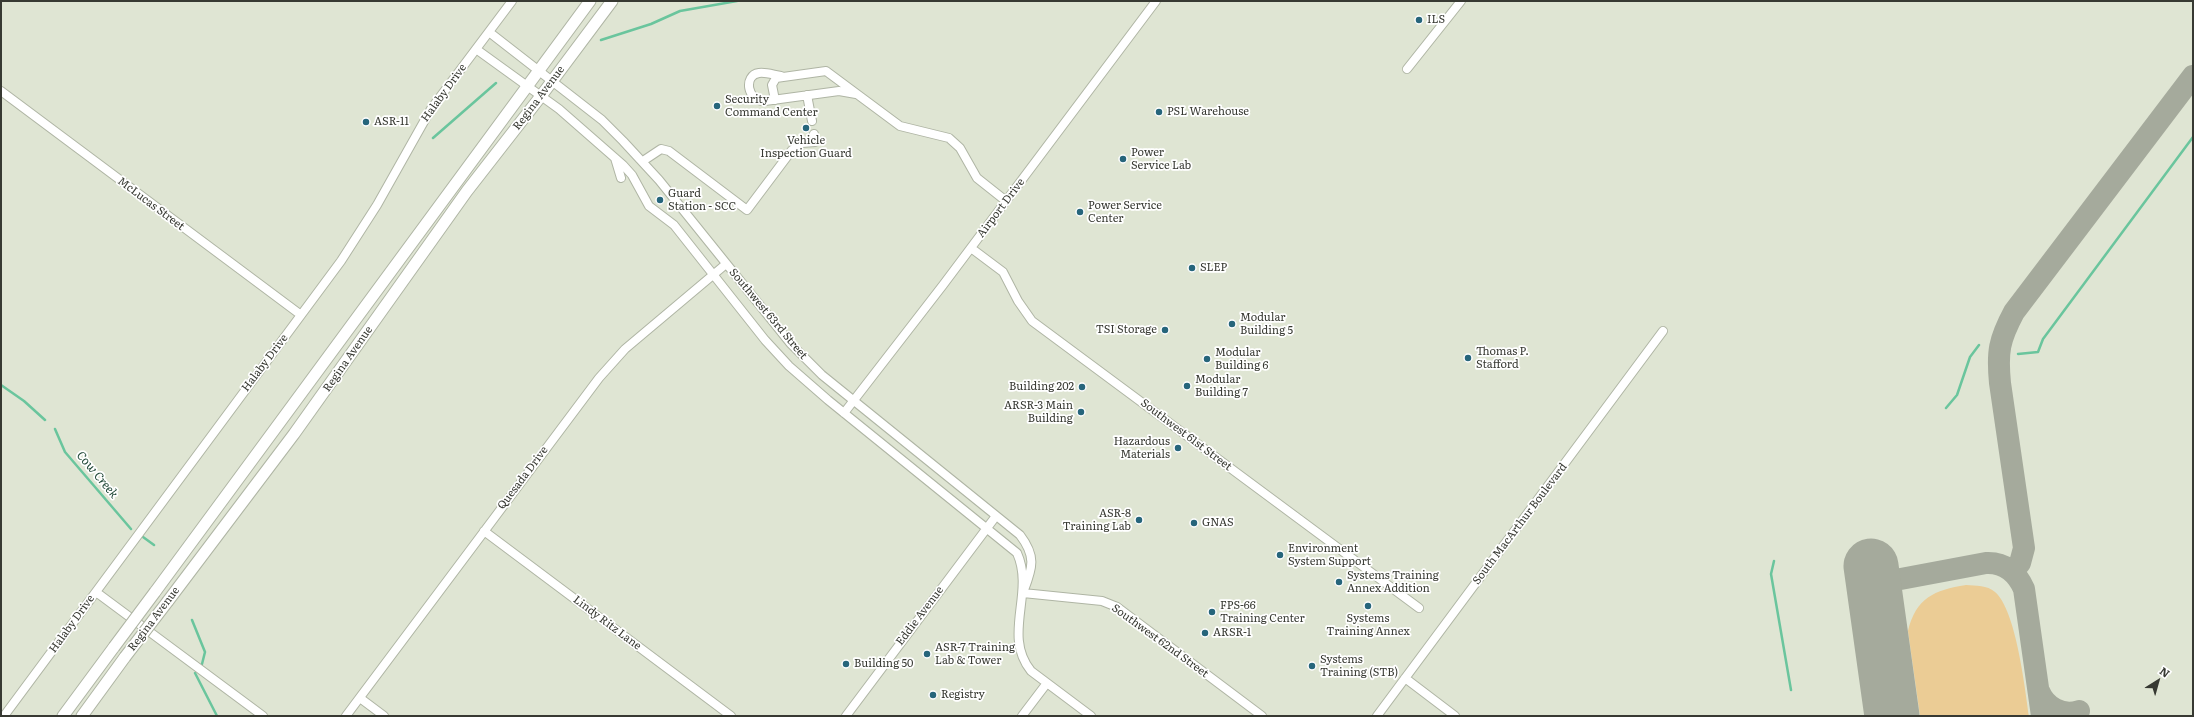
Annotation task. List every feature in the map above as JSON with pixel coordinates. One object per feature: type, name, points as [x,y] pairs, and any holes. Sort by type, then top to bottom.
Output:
[{"type":"main road","name":"Regina Avenue","points":[[63,716],[590,1]]},
{"type":"main road","name":"Regina Avenue","points":[[82,716],[294,434],[467,191],[612,1]]},
{"type":"street","name":"Halaby Drive","points":[[4,716],[340,261],[377,205],[431,109],[512,1]]},
{"type":"street","name":"Airport Drive","points":[[844,413],[971,248],[1156,1]]},
{"type":"street","points":[[1407,69],[1461,1]]},
{"type":"street","name":"Southwest 63rd Street","points":[[489,32],[602,120],[643,161],[791,344],[822,375],[1020,535],[1028,546],[1032,560],[1031,572],[1023,593]]},
{"type":"street","name":"Southwest 63rd Street","points":[[476,49],[541,96],[608,150],[632,175],[649,206],[674,225],[765,340],[789,366],[844,413],[1016,553],[1022,565],[1023,593],[1017,638],[1023,661],[1031,671],[1092,716]]},
{"type":"street","points":[[860,96],[839,91],[759,101],[754,98],[750,90],[749,82],[755,74],[760,72],[781,76],[826,71],[860,96],[900,126],[949,138],[960,148],[977,178],[1006,201]]},
{"type":"street","points":[[775,100],[772,85],[776,78],[781,76]]},
{"type":"street","name":"McLucas Street","points":[[1,91],[301,315]]},
{"type":"street","points":[[807,95],[812,121]]},
{"type":"street","points":[[643,161],[661,149],[669,151],[747,210],[796,146],[815,138]]},
{"type":"street","points":[[608,150],[616,161],[621,178]]},
{"type":"street","name":"Southwest 61st Street","points":[[971,248],[1003,272],[1018,301],[1032,321],[1419,608]]},
{"type":"street","name":"Quesada Drive","points":[[346,716],[599,378],[625,349],[726,264]]},
{"type":"street","name":"South MacArthur Boulevard","points":[[1377,716],[1663,331]]},
{"type":"street","name":"Eddie Avenue","points":[[846,716],[996,516]]},
{"type":"street","name":"Lindy Ritz Lane","points":[[484,530],[731,716]]},
{"type":"street","points":[[96,592],[262,716]]},
{"type":"street","name":"Southwest 62nd Street","points":[[1023,593],[1102,601],[1117,607],[1262,716]]},
{"type":"street","points":[[1405,678],[1455,716]]},
{"type":"street","points":[[1022,716],[1047,683]]},
{"type":"street","points":[[360,698],[384,716]]},
{"type":"shaded area","points":[[1966,585],[1981,586],[1995,592],[2002,601],[2009,615],[2018,650],[2029,716],[1920,716],[1908,631],[1911,620],[1921,603],[1928,598],[1936,593]]},
{"type":"waterway","points":[[601,40],[651,24],[680,11],[737,1]]},
{"type":"waterway","points":[[433,138],[496,83]]},
{"type":"waterway","points":[[2018,354],[2038,352],[2043,339],[2193,137]]},
{"type":"waterway","points":[[1946,408],[1957,395],[1970,357],[1979,345]]},
{"type":"waterway","name":"Cow Creek","points":[[1,385],[24,401],[45,420]]},
{"type":"waterway","name":"Cow Creek","points":[[55,429],[65,452],[131,529]]},
{"type":"waterway","name":"Cow Creek","points":[[143,537],[154,545]]},
{"type":"waterway","points":[[1774,561],[1771,574],[1791,690]]},
{"type":"waterway","name":"Cow Creek","points":[[192,620],[205,652],[202,664]]},
{"type":"waterway","name":"Cow Creek","points":[[195,673],[217,716]]},
{"type":"taxiway","points":[[2013,571],[2020,563],[2024,548],[2000,383],[1999,354],[2002,339],[2014,312],[2193,76]]},
{"type":"taxiway","points":[[1874,584],[1986,563],[1999,564],[2014,573],[2024,589],[2042,716]]},
{"type":"taxiway","points":[[2039,691],[2045,701],[2055,709],[2066,713],[2079,711]]},
{"type":"runway","points":[[1871,566],[1892,716]]},
{"type":"place","name":"ILS","points":[[1419,20]]},
{"type":"place","name":"Security Command Center","points":[[717,106]]},
{"type":"place","name":"PSL Warehouse","points":[[1159,112]]},
{"type":"place","name":"ASR-11","points":[[366,122]]},
{"type":"place","name":"Vehicle Inspection Guard","points":[[806,128]]},
{"type":"place","name":"Power Service Lab","points":[[1123,159]]},
{"type":"place","name":"Guard Station - SCC","points":[[660,200]]},
{"type":"place","name":"Power Service Center","points":[[1080,212]]},
{"type":"place","name":"SLEP","points":[[1192,268]]},
{"type":"place","name":"Modular Building 5","points":[[1232,324]]},
{"type":"place","name":"TSI Storage","points":[[1165,330]]},
{"type":"place","name":"Thomas P. Stafford","points":[[1468,358]]},
{"type":"place","name":"Modular Building 6","points":[[1207,359]]},
{"type":"place","name":"Modular Building 7","points":[[1187,386]]},
{"type":"place","name":"Building 202","points":[[1082,387]]},
{"type":"place","name":"ARSR-3 Main Building","points":[[1081,412]]},
{"type":"place","name":"Hazardous Materials","points":[[1178,448]]},
{"type":"place","name":"ASR-8 Training Lab","points":[[1139,520]]},
{"type":"place","name":"GNAS","points":[[1194,523]]},
{"type":"place","name":"Environment System Support","points":[[1280,555]]},
{"type":"place","name":"Systems Training Annex Addition","points":[[1339,582]]},
{"type":"place","name":"Systems Training Annex","points":[[1368,606]]},
{"type":"place","name":"FPS-66 Training Center","points":[[1212,612]]},
{"type":"place","name":"ARSR-1","points":[[1205,633]]},
{"type":"place","name":"ASR-7 Training Lab & Tower","points":[[927,654]]},
{"type":"place","name":"Building 50","points":[[846,664]]},
{"type":"place","name":"Systems Training (STB)","points":[[1312,666]]},
{"type":"place","name":"Registry","points":[[933,695]]}]
